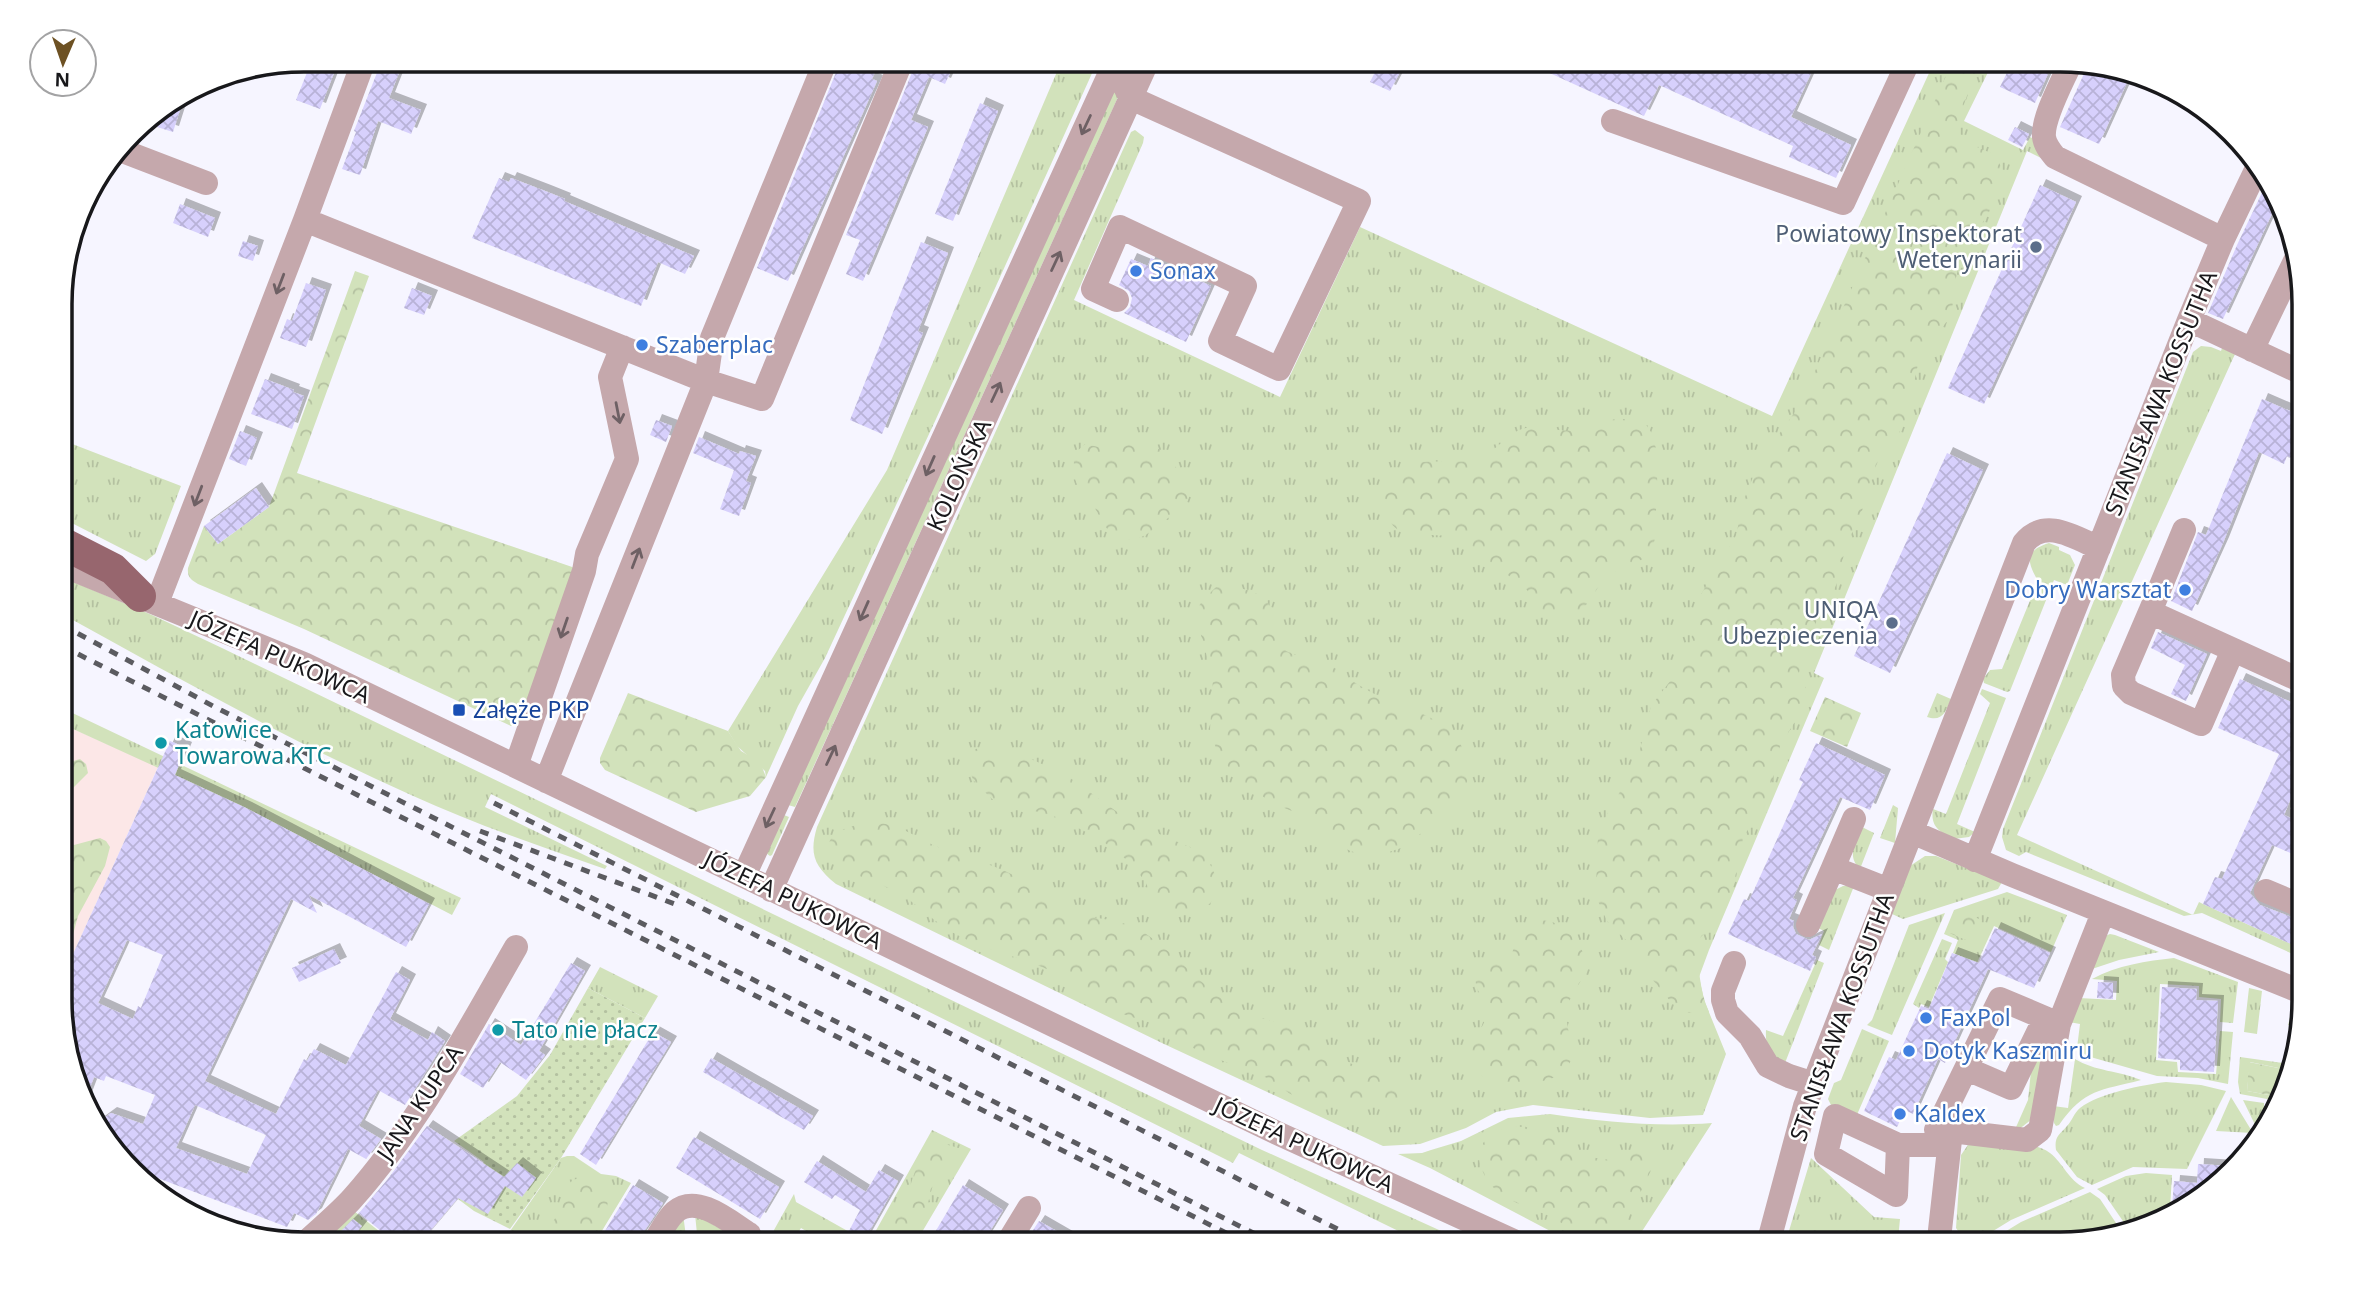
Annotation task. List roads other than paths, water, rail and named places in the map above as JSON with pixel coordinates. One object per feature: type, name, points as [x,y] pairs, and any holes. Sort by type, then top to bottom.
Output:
[{"type":"main road","points":[[72,548],[113,569],[148,599]]},
{"type":"street","points":[[148,599],[305,220],[360,72]]},
{"type":"street","points":[[546,781],[706,381],[712,338],[821,72]]},
{"type":"street","points":[[305,220],[706,381],[762,400],[897,72]]},
{"type":"street","name":"KOLOŃSKA","points":[[744,876],[1110,72]]},
{"type":"street","points":[[1117,300],[1093,289],[1120,227],[1245,286],[1220,341],[1279,369],[1359,201],[1131,98],[1120,72]]},
{"type":"street","name":"KOLOŃSKA","points":[[771,890],[1143,72]]},
{"type":"street","points":[[1613,121],[1843,203],[1903,72]]},
{"type":"street","points":[[2067,72],[2047,119],[2044,135],[2047,147],[2055,157],[2223,239]]},
{"type":"street","points":[[128,153],[206,183]]},
{"type":"street","name":"STANISŁAWA KOSSUTHA","points":[[1975,860],[2189,320],[2253,176]]},
{"type":"street","points":[[2252,350],[2290,272]]},
{"type":"street","points":[[2189,320],[2292,368]]},
{"type":"street","points":[[516,766],[584,571],[587,554],[627,459],[610,377],[622,347]]},
{"type":"street","name":"STANISŁAWA KOSSUTHA","points":[[1771,1232],[1805,1106],[2024,543],[2032,533],[2046,529],[2099,548]]},
{"type":"street","points":[[2184,530],[2123,675],[2124,686],[2130,693],[2201,724],[2233,650]]},
{"type":"street","name":"JÓZEFA PUKOWCA","points":[[72,569],[304,664],[1265,1128],[1494,1232]]},
{"type":"street","points":[[2150,612],[2292,677]]},
{"type":"street","points":[[1808,925],[1854,819]]},
{"type":"street","points":[[1912,832],[2103,913],[2292,988]]},
{"type":"street","points":[[1833,867],[1889,890]]},
{"type":"street","points":[[2266,891],[2292,902]]},
{"type":"street","points":[[1967,1069],[2011,1088],[2052,1021],[2103,913]]},
{"type":"street","name":"JANA KUPCA","points":[[317,1232],[350,1201],[388,1155],[432,1092],[516,947]]},
{"type":"street","points":[[1734,963],[1723,991],[1727,1013],[1750,1036],[1768,1066],[1814,1084]]},
{"type":"street","points":[[1950,1138],[1937,1130],[2000,999],[2052,1021]]},
{"type":"street","points":[[1898,1145],[1950,1138],[2027,1140],[2040,1130],[2052,1021]]},
{"type":"street","points":[[1940,1232],[1950,1138]]},
{"type":"street","points":[[661,1232],[681,1207],[693,1205],[706,1209],[746,1232]]},
{"type":"street","points":[[1014,1232],[1029,1208]]},
{"type":"railway","points":[[72,630],[213,706],[1251,1232]]},
{"type":"railway","points":[[72,651],[1224,1232]]},
{"type":"railway","points":[[494,803],[1343,1232]]},
{"type":"railway","points":[[480,831],[680,906]]},
{"type":"place","name":"Powiatowy Inspektorat Weterynarii","points":[[2036,247]]},
{"type":"place","name":"Sonax","points":[[1136,271]]},
{"type":"place","name":"Szaberplac","points":[[642,345]]},
{"type":"place","name":"Dobry Warsztat","points":[[2185,590]]},
{"type":"place","name":"UNIQA Ubezpieczenia","points":[[1892,623]]},
{"type":"place","name":"Załęże PKP","points":[[459,710]]},
{"type":"place","name":"Katowice Towarowa KTC","points":[[161,743]]},
{"type":"place","name":"FaxPol","points":[[1926,1018]]},
{"type":"place","name":"Tato nie płacz","points":[[498,1030]]},
{"type":"place","name":"Dotyk Kaszmiru","points":[[1909,1051]]},
{"type":"place","name":"Kaldex","points":[[1900,1114]]}]
